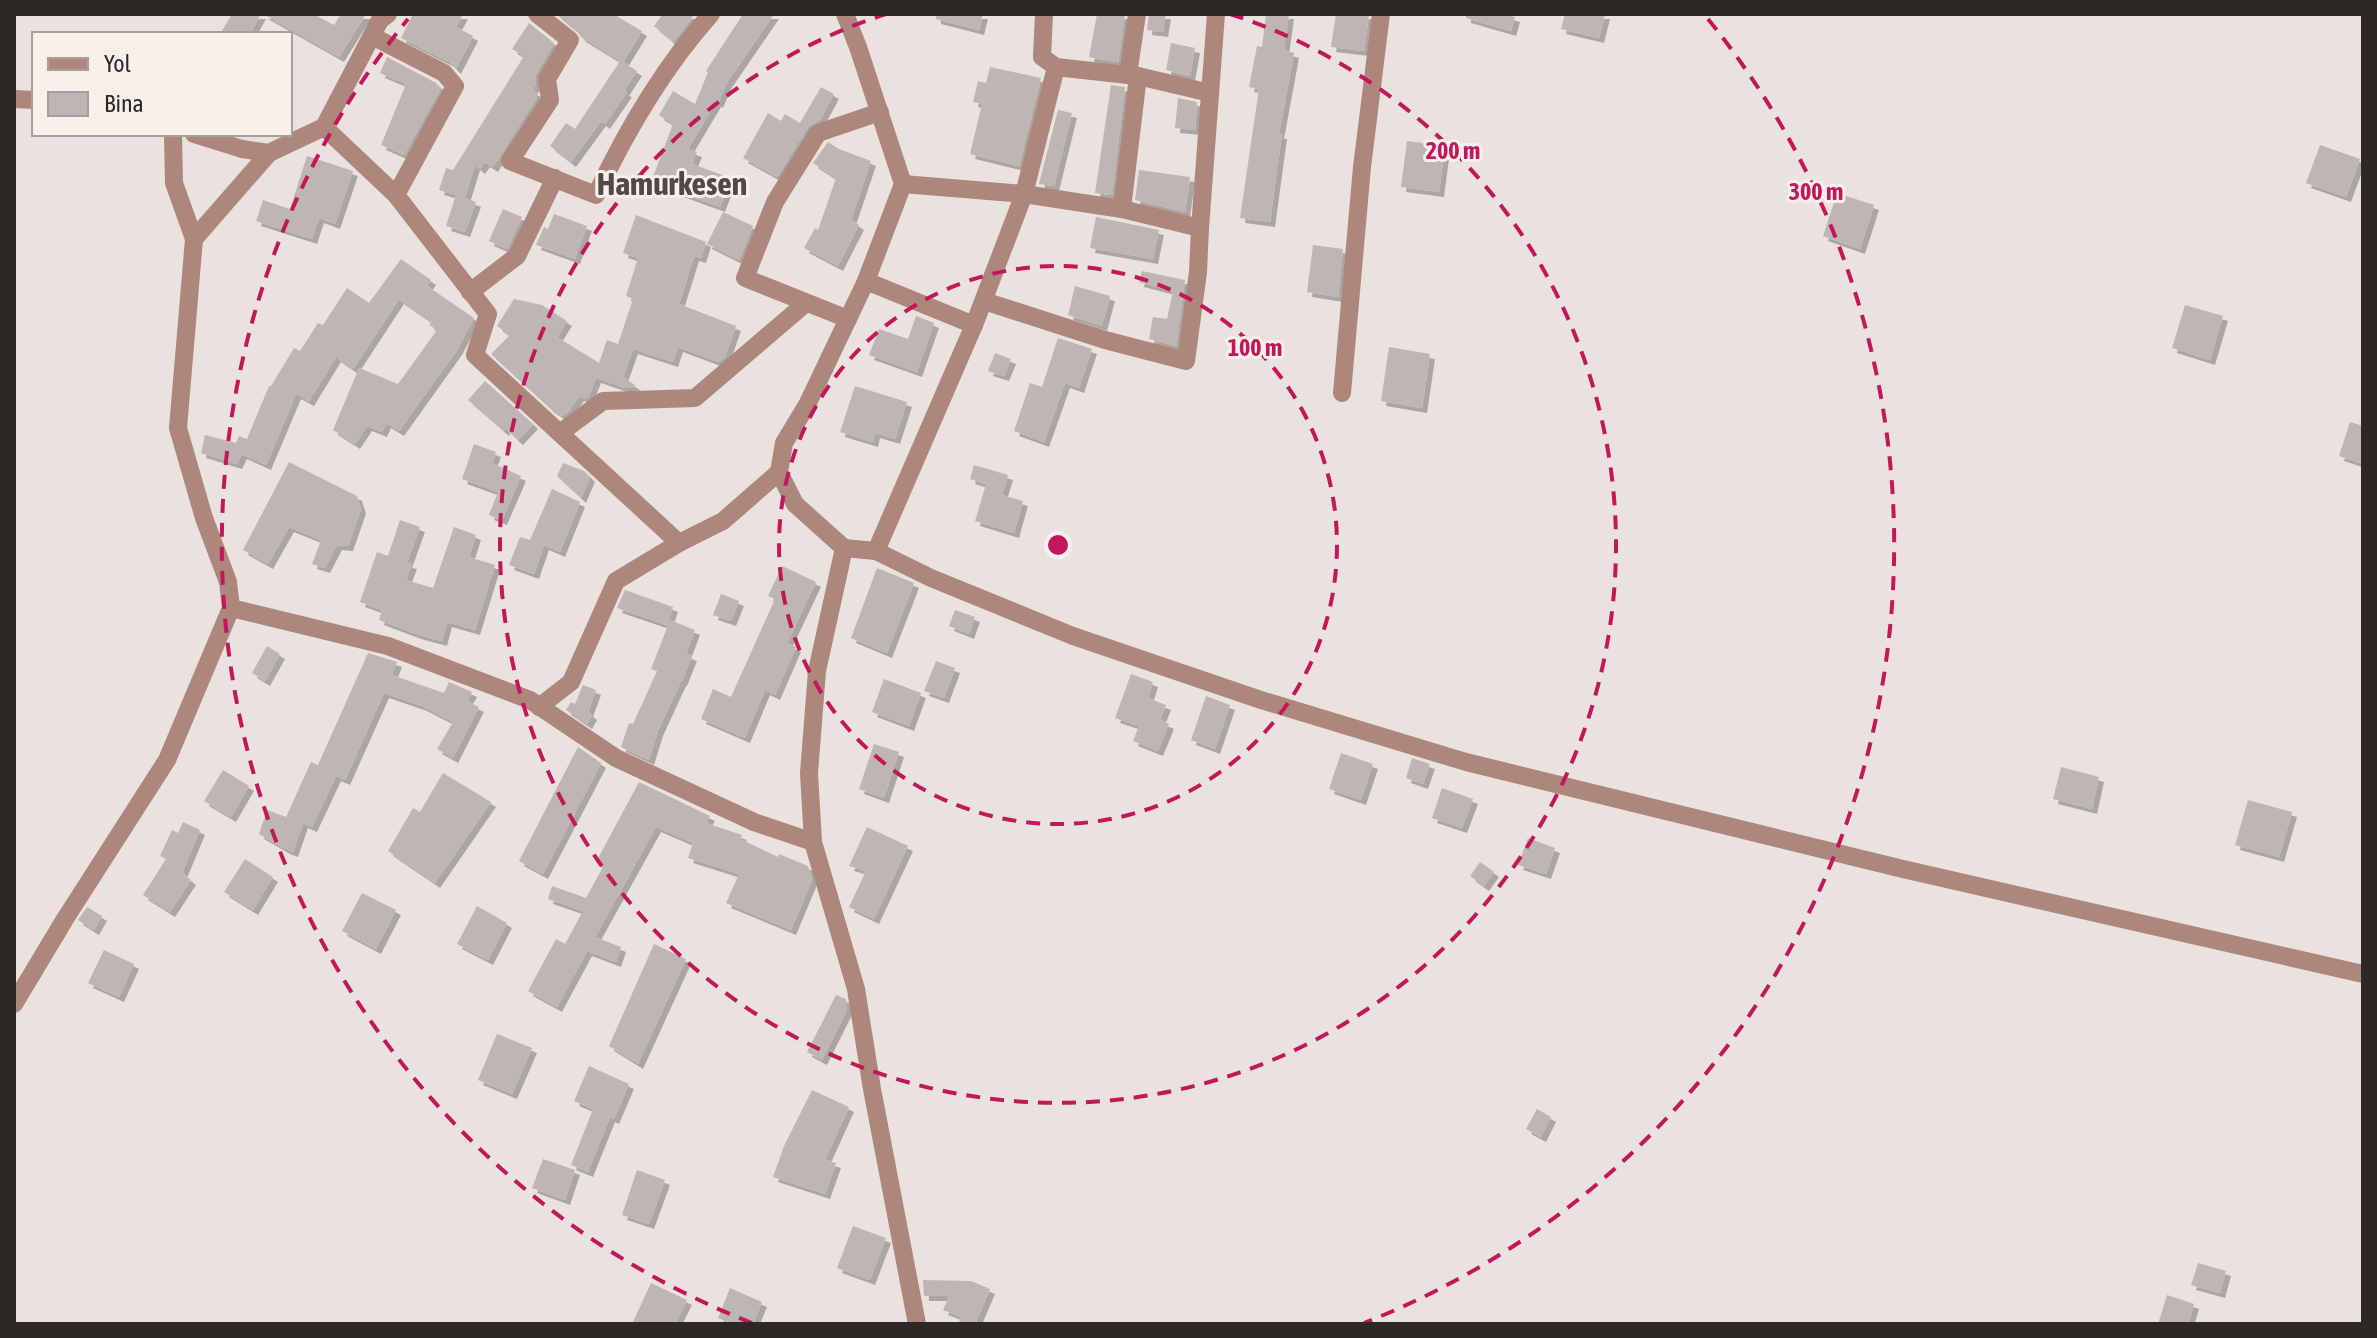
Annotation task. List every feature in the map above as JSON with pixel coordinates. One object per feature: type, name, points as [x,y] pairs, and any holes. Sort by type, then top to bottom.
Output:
[{"type":"street","points":[[194,239],[269,153],[324,127],[380,20],[388,14]]},
{"type":"street","points":[[537,14],[570,40],[547,79],[550,100],[510,161],[596,195],[631,127],[682,47],[711,14]]},
{"type":"street","points":[[845,14],[903,184],[866,281],[807,405],[784,443],[779,472],[795,504],[844,548],[876,551],[931,578],[1073,636],[1261,700],[1466,762],[1903,869],[2363,974]]},
{"type":"street","points":[[1044,14],[1042,57],[1056,67],[1133,76],[1210,93]]},
{"type":"street","points":[[1122,209],[1137,14]]},
{"type":"street","points":[[984,301],[1105,340],[1186,361],[1198,272],[1216,14]]},
{"type":"street","points":[[1342,393],[1362,167],[1381,14]]},
{"type":"street","points":[[372,36],[444,73],[455,86],[396,195]]},
{"type":"street","points":[[876,551],[984,301],[1024,194],[1056,67]]},
{"type":"street","points":[[848,319],[745,278],[775,202],[818,133],[880,112]]},
{"type":"street","points":[[324,127],[396,195],[488,314],[475,355],[679,543]]},
{"type":"street","points":[[14,1004],[167,760],[231,608],[228,582],[204,518],[178,428],[194,239],[174,183],[173,136]]},
{"type":"street","points":[[200,136],[242,149],[269,153]]},
{"type":"street","points":[[470,292],[517,256],[555,178]]},
{"type":"street","points":[[903,184],[1024,194],[1122,209],[1200,228]]},
{"type":"street","points":[[866,281],[974,325]]},
{"type":"street","points":[[560,433],[603,401],[695,398],[806,303]]},
{"type":"street","points":[[539,707],[571,682],[616,581],[723,521],[779,472]]},
{"type":"street","points":[[844,548],[817,671],[809,773],[813,842],[856,989],[917,1324]]},
{"type":"street","points":[[231,608],[388,646],[530,700],[616,758],[754,822],[813,842]]},
{"type":"building","points":[[232,14],[261,14],[251,32],[221,32]]},
{"type":"building","points":[[263,14],[313,14],[334,25],[341,14],[366,14],[339,57]]},
{"type":"building","points":[[413,14],[463,14],[456,27],[473,36],[456,69],[449,62],[401,38]]},
{"type":"building","points":[[556,14],[613,14],[642,31],[623,62],[637,71],[624,91],[627,92],[605,124],[601,121],[571,162],[550,146],[566,123],[575,129],[620,61],[581,37]]},
{"type":"building","points":[[663,14],[695,14],[673,42],[654,26]]},
{"type":"building","points":[[743,14],[774,14],[726,84],[718,103],[688,149],[697,152],[692,164],[731,178],[720,207],[651,182],[673,124],[659,115],[673,91],[695,104],[706,71]]},
{"type":"building","points":[[936,14],[983,14],[979,30],[936,19]]},
{"type":"building","points":[[1097,14],[1125,14],[1118,62],[1089,57]]},
{"type":"building","points":[[1149,14],[1166,14],[1163,32],[1147,30]]},
{"type":"building","points":[[1266,14],[1289,14],[1284,50],[1294,53],[1279,134],[1282,134],[1270,222],[1240,218],[1259,89],[1249,87],[1257,46],[1262,47]]},
{"type":"building","points":[[1336,14],[1369,14],[1364,51],[1331,47]]},
{"type":"building","points":[[1466,14],[1515,17],[1511,31],[1466,18]]},
{"type":"building","points":[[1565,14],[1605,14],[1599,38],[1561,29]]},
{"type":"building","points":[[529,23],[554,43],[536,74],[536,84],[532,90],[537,97],[493,167],[485,162],[480,169],[475,165],[465,198],[476,202],[465,232],[446,226],[456,195],[439,190],[446,168],[453,170],[524,56],[512,49]]},
{"type":"building","points":[[1171,43],[1195,48],[1190,76],[1166,70]]},
{"type":"building","points":[[387,57],[441,88],[404,155],[381,145],[406,84],[380,73]]},
{"type":"building","points":[[990,67],[1041,78],[1019,166],[970,154],[982,104],[973,102],[978,81],[986,83]]},
{"type":"building","points":[[1111,85],[1125,87],[1112,195],[1095,193]]},
{"type":"building","points":[[821,87],[834,94],[820,120],[808,127],[777,177],[743,158],[768,113],[781,121],[785,114],[800,123]]},
{"type":"building","points":[[1178,98],[1197,102],[1195,130],[1175,128]]},
{"type":"building","points":[[1058,110],[1072,113],[1054,186],[1039,184]]},
{"type":"building","points":[[1407,141],[1445,146],[1439,192],[1401,187]]},
{"type":"building","points":[[828,142],[871,161],[851,220],[859,225],[838,266],[804,248],[815,228],[818,230],[836,178],[813,163]]},
{"type":"building","points":[[2320,145],[2360,159],[2346,197],[2306,183]]},
{"type":"building","points":[[307,156],[353,171],[335,224],[319,218],[312,239],[256,221],[263,200],[290,209]]},
{"type":"building","points":[[1139,170],[1190,177],[1185,212],[1135,200]]},
{"type":"building","points":[[1837,193],[1874,205],[1860,249],[1823,236]]},
{"type":"building","points":[[503,209],[522,217],[507,249],[489,241]]},
{"type":"building","points":[[723,212],[753,226],[739,260],[707,244]]},
{"type":"building","points":[[554,214],[587,226],[575,259],[536,245]]},
{"type":"building","points":[[636,215],[706,242],[701,258],[694,256],[679,304],[736,326],[725,357],[718,362],[678,347],[673,362],[633,349],[623,377],[635,385],[633,388],[596,378],[589,396],[586,399],[579,396],[562,416],[491,354],[510,335],[497,326],[514,299],[542,305],[567,321],[557,337],[599,363],[607,340],[618,344],[633,299],[626,296],[638,258],[623,253]]},
{"type":"building","points":[[1096,217],[1159,230],[1153,259],[1090,248]]},
{"type":"building","points":[[1313,245],[1343,249],[1338,297],[1307,292]]},
{"type":"building","points":[[401,259],[431,280],[427,286],[474,318],[457,350],[399,431],[386,423],[382,432],[367,426],[355,444],[333,430],[359,368],[398,384],[437,330],[429,325],[432,322],[399,299],[353,369],[336,357],[309,401],[296,394],[266,465],[242,454],[237,464],[201,453],[205,435],[236,443],[239,436],[247,439],[269,386],[294,348],[300,351],[318,323],[323,325],[347,288],[369,303]]},
{"type":"building","points":[[1142,271],[1185,280],[1176,346],[1149,339],[1153,317],[1167,319],[1173,291],[1139,282]]},
{"type":"building","points":[[1075,286],[1110,296],[1102,326],[1068,315]]},
{"type":"building","points":[[2185,305],[2223,316],[2210,360],[2172,348]]},
{"type":"building","points":[[916,316],[934,323],[917,372],[869,355],[879,329],[908,339]]},
{"type":"building","points":[[1058,338],[1092,349],[1079,388],[1065,383],[1044,442],[1014,431],[1030,383],[1042,387]]},
{"type":"building","points":[[1389,347],[1430,354],[1422,408],[1381,401]]},
{"type":"building","points":[[995,353],[1011,359],[1004,376],[988,371]]},
{"type":"building","points":[[485,381],[533,424],[518,440],[468,400]]},
{"type":"building","points":[[855,386],[907,402],[895,439],[875,433],[873,442],[840,432]]},
{"type":"building","points":[[2350,422],[2363,426],[2363,464],[2339,456]]},
{"type":"building","points":[[474,444],[496,452],[492,463],[521,476],[502,520],[489,515],[498,492],[462,479]]},
{"type":"building","points":[[289,462],[357,496],[361,509],[348,546],[337,545],[325,568],[312,564],[321,540],[289,527],[268,564],[243,550]]},
{"type":"building","points":[[563,463],[584,471],[590,477],[581,498],[557,476]]},
{"type":"building","points":[[974,465],[1008,475],[1002,495],[1023,501],[1014,533],[975,521],[986,484],[970,479]]},
{"type":"building","points":[[552,489],[580,502],[560,552],[544,545],[534,574],[509,565],[520,537],[530,540]]},
{"type":"building","points":[[400,520],[420,527],[407,563],[412,564],[406,580],[433,588],[454,527],[476,535],[469,557],[495,565],[475,630],[447,622],[442,641],[379,620],[382,610],[360,602],[377,552],[388,556]]},
{"type":"building","points":[[782,566],[816,582],[787,643],[796,647],[775,695],[765,690],[745,738],[701,719],[713,689],[731,697],[775,599],[768,596]]},
{"type":"building","points":[[877,568],[914,583],[887,653],[851,638]]},
{"type":"building","points":[[625,590],[673,607],[667,625],[617,608]]},
{"type":"building","points":[[721,594],[739,601],[731,621],[713,615]]},
{"type":"building","points":[[955,610],[975,617],[969,634],[949,626]]},
{"type":"building","points":[[670,620],[695,630],[686,654],[692,656],[658,731],[649,760],[621,747],[629,723],[633,724],[657,671],[651,669]]},
{"type":"building","points":[[267,646],[280,654],[265,681],[252,673]]},
{"type":"building","points":[[368,653],[397,662],[392,675],[444,693],[449,682],[472,692],[467,701],[479,707],[453,758],[437,749],[453,722],[422,706],[384,693],[345,780],[336,776],[312,827],[303,823],[293,852],[285,849],[259,834],[267,810],[286,817],[311,762],[318,765]]},
{"type":"building","points":[[936,661],[955,668],[944,698],[924,691]]},
{"type":"building","points":[[1131,674],[1153,682],[1148,698],[1166,705],[1160,720],[1169,724],[1158,751],[1133,741],[1139,726],[1115,718]]},
{"type":"building","points":[[884,679],[921,693],[909,726],[872,712]]},
{"type":"building","points":[[583,685],[596,690],[588,712],[592,715],[587,724],[566,710],[571,702],[575,704]]},
{"type":"building","points":[[1206,696],[1230,705],[1215,749],[1191,740]]},
{"type":"building","points":[[874,744],[899,752],[884,798],[859,789]]},
{"type":"building","points":[[578,747],[601,763],[543,874],[519,861]]},
{"type":"building","points":[[1341,753],[1373,764],[1361,800],[1329,789]]},
{"type":"building","points":[[1412,758],[1430,764],[1423,784],[1406,778]]},
{"type":"building","points":[[2061,767],[2099,777],[2092,809],[2053,799]]},
{"type":"building","points":[[223,770],[249,786],[231,817],[204,801]]},
{"type":"building","points":[[443,773],[491,802],[435,883],[388,851],[413,808],[420,812]]},
{"type":"building","points":[[639,782],[710,816],[706,823],[742,835],[740,839],[778,857],[779,854],[808,866],[812,880],[791,930],[726,903],[739,874],[688,858],[693,843],[656,827],[595,937],[621,947],[616,962],[587,951],[557,1007],[528,991],[556,939],[565,944],[583,911],[548,899],[552,886],[586,898],[604,865],[596,862]]},
{"type":"building","points":[[1442,788],[1473,799],[1462,828],[1432,818]]},
{"type":"building","points":[[2248,800],[2292,812],[2279,857],[2235,845]]},
{"type":"building","points":[[183,822],[200,830],[182,873],[191,880],[170,912],[143,895],[166,859],[160,856],[172,830],[178,833]]},
{"type":"building","points":[[867,827],[908,846],[874,919],[849,907],[866,871],[849,866]]},
{"type":"building","points":[[1528,838],[1555,848],[1546,874],[1518,865]]},
{"type":"building","points":[[245,859],[273,877],[253,910],[224,892]]},
{"type":"building","points":[[1480,862],[1494,872],[1484,886],[1470,876]]},
{"type":"building","points":[[362,893],[396,910],[376,949],[342,931]]},
{"type":"building","points":[[477,906],[507,923],[488,960],[457,944]]},
{"type":"building","points":[[87,907],[102,916],[94,930],[78,920]]},
{"type":"building","points":[[654,944],[686,959],[638,1064],[609,1046]]},
{"type":"building","points":[[104,950],[134,964],[119,997],[88,983]]},
{"type":"building","points":[[836,995],[846,999],[847,1010],[822,1060],[807,1052]]},
{"type":"building","points":[[497,1034],[532,1048],[512,1094],[478,1080]]},
{"type":"building","points":[[589,1066],[629,1084],[614,1119],[610,1117],[588,1172],[571,1165],[593,1109],[574,1101]]},
{"type":"building","points":[[812,1090],[849,1107],[825,1160],[836,1163],[825,1194],[773,1177],[784,1146]]},
{"type":"building","points":[[1537,1109],[1551,1117],[1541,1137],[1526,1129]]},
{"type":"building","points":[[543,1159],[575,1170],[565,1200],[532,1188]]},
{"type":"building","points":[[637,1170],[665,1180],[649,1224],[622,1215]]},
{"type":"building","points":[[853,1226],[886,1238],[870,1280],[837,1268]]},
{"type":"building","points":[[2198,1263],[2226,1271],[2220,1293],[2191,1285]]},
{"type":"building","points":[[923,1280],[971,1281],[990,1289],[975,1324],[958,1324],[961,1317],[943,1310],[949,1296],[924,1296]]},
{"type":"building","points":[[651,1283],[687,1300],[675,1324],[632,1324]]},
{"type":"building","points":[[730,1288],[762,1302],[753,1324],[733,1324],[718,1318]]},
{"type":"building","points":[[2167,1295],[2194,1304],[2188,1324],[2158,1324]]},
{"type":"district","name":"Hamurkesen","points":[[672,183]]}]
